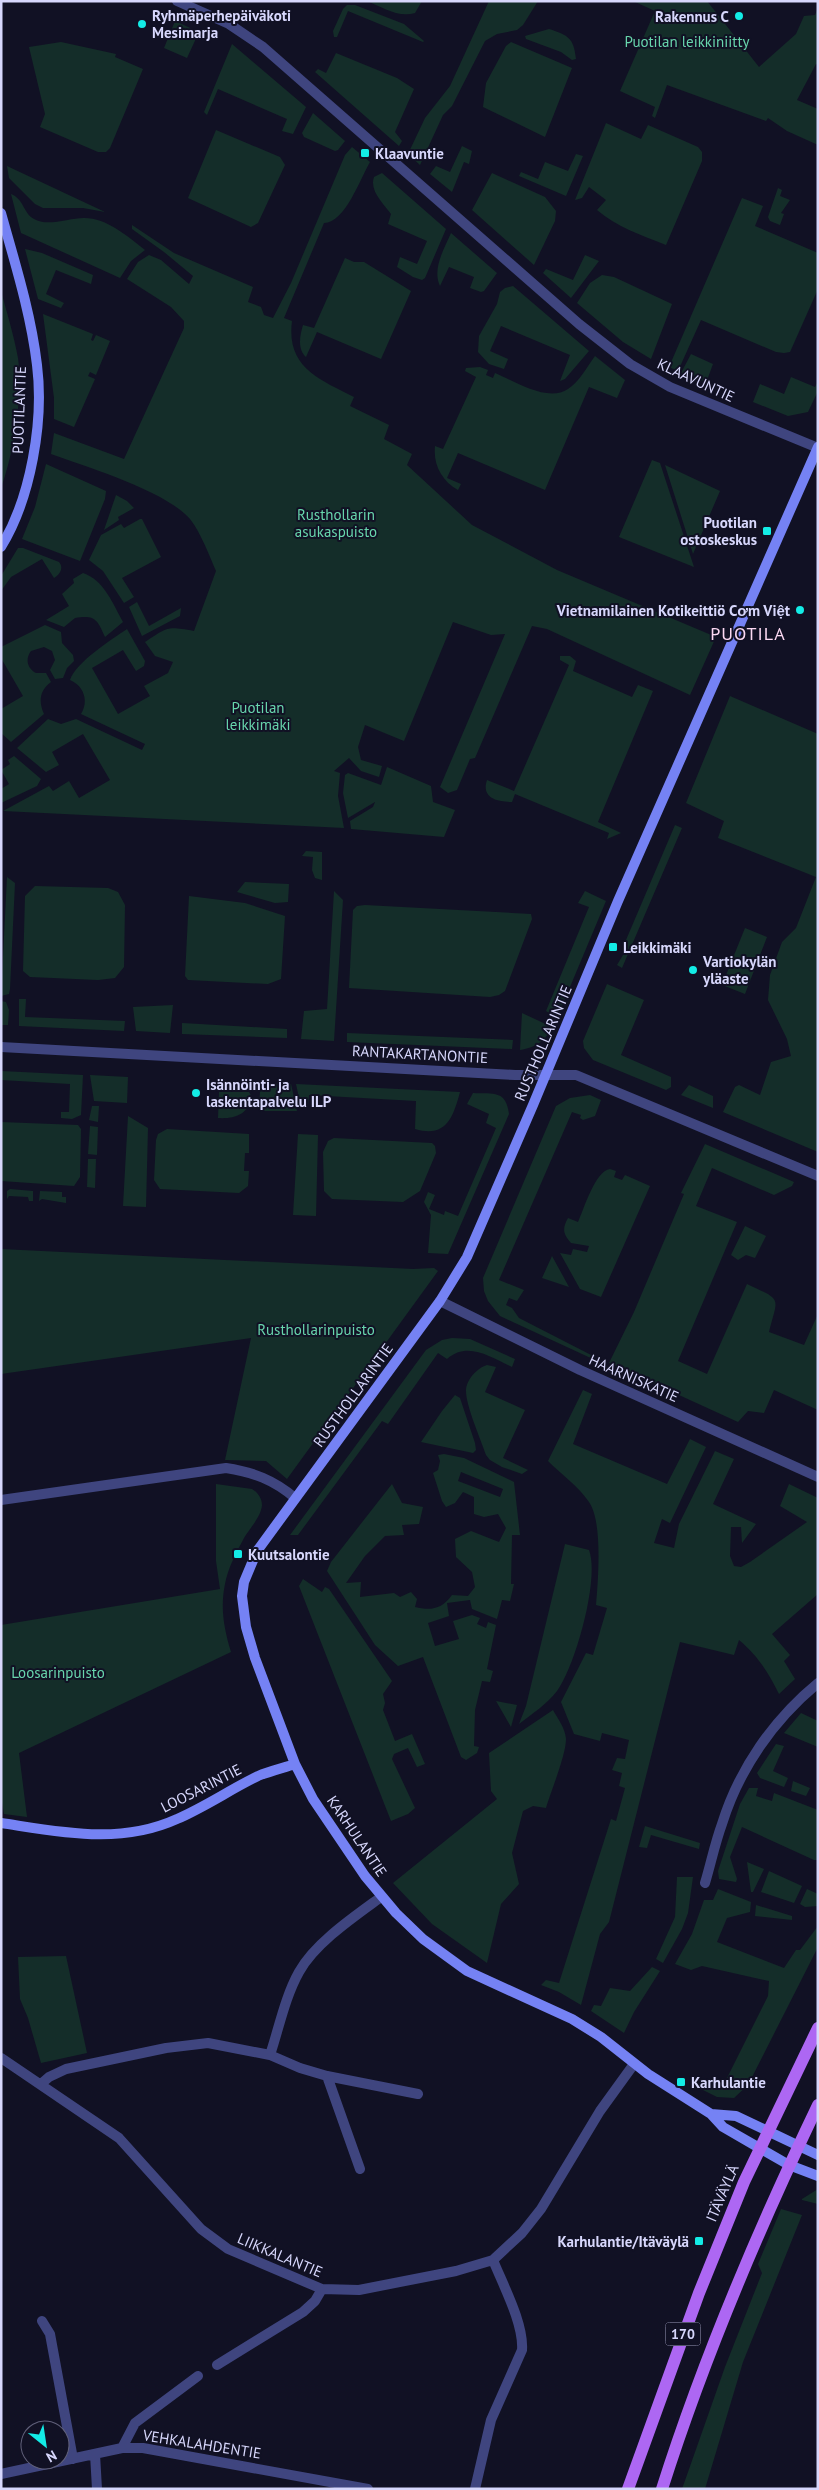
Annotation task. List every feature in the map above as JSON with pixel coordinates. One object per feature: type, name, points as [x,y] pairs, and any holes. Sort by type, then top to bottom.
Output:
[{"type":"main road","name":"PUOTILANTIE","points":[[1,212],[34,342],[38,367],[38,396],[33,458],[18,512],[1,547]]},
{"type":"main road","name":"RUSTHOLLARINTIE","points":[[244,1616],[244,1582],[249,1565],[257,1551],[440,1302],[466,1257],[546,1075],[618,901],[818,448]]},
{"type":"main road","name":"KARHULANTIE","points":[[244,1616],[255,1658],[294,1764],[313,1799],[381,1897],[423,1939],[467,1971],[572,2019],[602,2037],[634,2064],[711,2114],[723,2127],[759,2150],[789,2165],[818,2176]]},
{"type":"main road","name":"LOOSARINTIE","points":[[1,1823],[62,1833],[98,1835],[120,1835],[146,1830],[178,1819],[259,1776],[294,1764]]},
{"type":"main road","name":"ITÄVÄYLÄ","points":[[628,2489],[698,2293],[767,2132],[818,2028]]},
{"type":"main road","name":"170","points":[[662,2489],[680,2433],[729,2305],[770,2205],[818,2106]]},
{"type":"main road","name":"KARHULANTIE","points":[[711,2114],[736,2116],[818,2154]]},
{"type":"street","name":"KLAAVUNTIE","points":[[177,1],[229,24],[263,47],[579,324],[630,364],[670,387],[818,448]]},
{"type":"street","name":"RANTAKARTANONTIE","points":[[1,1047],[515,1075],[576,1076],[588,1079],[818,1176]]},
{"type":"street","name":"HAARNISKATIE","points":[[440,1302],[580,1370],[818,1477]]},
{"type":"street","points":[[1,1500],[226,1468],[250,1472],[263,1477],[284,1488],[295,1498]]},
{"type":"street","points":[[705,1883],[722,1823],[744,1771],[781,1718],[818,1683]]},
{"type":"street","points":[[270,2055],[291,1989],[299,1972],[317,1949],[381,1897]]},
{"type":"street","points":[[41,2084],[49,2077],[66,2069],[193,2044],[219,2044],[270,2055],[300,2068],[328,2076],[418,2094]]},
{"type":"street","name":"LIIKKALANTIE","points":[[1,2058],[119,2138],[201,2230],[215,2241],[228,2249],[322,2289],[359,2290],[456,2271],[494,2260],[522,2233],[541,2209],[600,2111],[634,2064]]},
{"type":"street","points":[[328,2076],[360,2169]]},
{"type":"street","points":[[475,2489],[492,2420],[522,2350],[516,2319],[494,2260]]},
{"type":"street","points":[[217,2365],[303,2312],[315,2301],[322,2289]]},
{"type":"street","points":[[42,2321],[50,2334],[73,2459]]},
{"type":"street","points":[[122,2448],[135,2423],[198,2376]]},
{"type":"street","name":"VEHKALAHDENTIE","points":[[1,2474],[122,2448],[143,2448],[368,2489]]},
{"type":"street","points":[[95,2454],[97,2489]]},
{"type":"green space","points":[[367,1],[422,1],[415,13],[402,14]]},
{"type":"green space","points":[[489,1],[538,1],[523,25],[517,30],[497,34],[485,41],[452,106],[443,115],[420,165],[408,154],[425,118],[450,86]]},
{"type":"green space","name":"Puotilan leikkiniitty","points":[[633,1],[707,1],[759,67],[796,34],[804,16],[815,15],[818,8],[818,65],[816,64],[797,100],[818,109],[818,145],[787,131],[768,118],[766,121],[667,85],[655,118],[652,116],[655,107],[620,91],[655,11]]},
{"type":"green space","points":[[347,5],[355,5],[404,24],[424,41],[348,11],[337,37],[334,37],[333,31],[343,9]]},
{"type":"green space","points":[[175,21],[199,32],[187,58],[164,48]]},
{"type":"green space","points":[[549,29],[569,38],[574,46],[576,59],[572,60],[561,52],[526,39],[525,36]]},
{"type":"green space","points":[[61,42],[116,54],[115,57],[143,69],[110,148],[106,152],[98,152],[40,127],[45,114],[29,47]]},
{"type":"green space","points":[[511,42],[572,68],[545,137],[483,107],[486,83],[506,46]]},
{"type":"green space","points":[[232,44],[306,107],[293,134],[282,131],[287,119],[218,89],[207,115],[204,112]]},
{"type":"green space","points":[[336,53],[397,78],[414,89],[395,132],[402,141],[399,146],[315,72],[318,69],[326,73]]},
{"type":"green space","points":[[313,113],[345,141],[338,150],[335,151],[304,137],[302,133]]},
{"type":"green space","points":[[606,123],[641,139],[648,125],[698,147],[702,152],[702,161],[666,245],[630,230],[597,210],[606,200],[589,187],[582,198],[575,200]]},
{"type":"green space","points":[[216,130],[280,157],[285,165],[258,223],[251,227],[188,198]]},
{"type":"green space","points":[[462,146],[472,151],[469,164],[464,162],[452,192],[430,174],[436,166],[450,172]]},
{"type":"green space","points":[[352,147],[370,162],[357,189],[339,216],[332,221],[324,223],[284,318],[292,321],[294,350],[300,361],[317,377],[354,397],[350,406],[389,425],[384,439],[412,454],[407,465],[472,525],[557,570],[716,637],[690,695],[547,629],[532,626],[475,758],[470,759],[457,790],[448,793],[440,787],[505,634],[491,635],[453,622],[404,741],[365,725],[358,747],[361,760],[382,766],[379,777],[361,771],[349,758],[334,771],[340,773],[338,796],[344,828],[3,811],[49,786],[53,791],[69,781],[79,798],[110,780],[83,734],[52,752],[59,765],[46,772],[17,748],[48,719],[61,724],[76,719],[142,750],[145,744],[81,714],[85,704],[84,694],[79,686],[70,680],[86,659],[127,629],[145,661],[144,666],[136,671],[123,650],[92,668],[118,714],[150,696],[144,686],[168,673],[173,662],[155,656],[145,642],[158,633],[172,628],[194,631],[216,571],[198,531],[190,519],[179,509],[163,499],[125,481],[51,454],[54,433],[124,459],[184,328],[184,321],[171,307],[127,279],[138,262],[149,255],[161,260],[189,284],[193,276],[132,229],[132,225],[174,253],[253,287],[248,302],[261,307],[264,315],[273,318],[291,283],[345,155]]},
{"type":"green space","points":[[576,154],[583,156],[566,196],[519,176],[521,172],[538,179],[545,162],[568,171]]},
{"type":"green space","points":[[7,166],[105,212],[83,208],[43,208],[35,204],[9,178]]},
{"type":"green space","points":[[382,173],[446,229],[425,278],[422,280],[397,267],[400,257],[417,264],[427,241],[388,224],[391,214],[375,192],[373,182],[374,177]]},
{"type":"green space","points":[[492,173],[545,197],[556,211],[555,221],[534,265],[472,210]]},
{"type":"green space","points":[[778,188],[782,190],[780,196],[790,200],[781,213],[784,214],[780,225],[770,221],[768,217]]},
{"type":"green space","points":[[11,194],[19,199],[34,219],[45,222],[78,218],[101,221],[109,224],[145,250],[131,261],[120,278],[21,233]]},
{"type":"green space","points":[[742,198],[763,206],[755,226],[818,253],[818,289],[790,352],[776,352],[701,320],[678,371],[669,367]]},
{"type":"green space","points":[[451,233],[497,273],[484,291],[481,292],[470,288],[474,277],[449,267],[440,286],[437,273],[438,266]]},
{"type":"green space","points":[[25,249],[42,253],[93,275],[91,284],[56,270],[46,294],[64,303],[61,308],[38,299]]},
{"type":"green space","points":[[585,255],[599,261],[571,298],[543,273],[546,269],[573,280]]},
{"type":"green space","points":[[345,258],[354,262],[364,262],[411,291],[381,359],[317,332],[306,357],[301,350],[300,337],[303,325],[314,328]]},
{"type":"green space","points":[[602,275],[614,277],[672,304],[651,359],[623,342],[577,303],[590,283]]},
{"type":"green space","points":[[513,286],[589,351],[565,379],[560,381],[570,355],[501,326],[490,351],[508,359],[504,369],[489,364],[478,352],[479,336],[497,304],[500,292],[505,288]]},
{"type":"green space","points":[[1,291],[18,358],[19,389],[16,424],[10,458],[1,488]]},
{"type":"green space","points":[[43,314],[93,334],[91,340],[93,341],[96,335],[110,341],[96,375],[90,372],[88,376],[95,379],[74,427],[54,419],[54,398]]},
{"type":"green space","points":[[691,354],[713,364],[706,383],[681,373]]},
{"type":"green space","points":[[595,356],[625,380],[617,398],[589,387],[545,490],[458,453],[447,478],[461,484],[458,490],[447,482],[437,466],[435,446],[443,449],[476,377],[465,371],[466,368],[480,367],[488,370],[486,375],[493,378],[495,373],[531,389],[551,394],[560,393],[572,386]]},
{"type":"green space","points":[[791,377],[815,387],[818,381],[818,391],[808,412],[788,416],[753,402],[760,384],[784,394]]},
{"type":"green space","points":[[652,460],[660,463],[694,567],[619,537]]},
{"type":"green space","points":[[46,464],[106,491],[105,499],[80,561],[22,539],[35,507]]},
{"type":"green space","points":[[665,465],[720,491],[693,554]]},
{"type":"green space","points":[[116,495],[127,501],[134,508],[118,517],[119,520],[104,530]]},
{"type":"green space","points":[[142,519],[161,557],[122,578],[134,597],[124,603],[103,571],[89,560],[101,535],[121,524],[124,528]]},
{"type":"green space","points":[[18,548],[23,548],[59,562],[61,566],[60,573],[54,578],[42,559],[11,577],[1,591],[1,576]]},
{"type":"green space","points":[[83,573],[97,581],[102,587],[123,622],[105,637],[100,626],[91,618],[75,618],[64,627],[46,620],[69,606],[62,594],[74,583],[73,579]]},
{"type":"green space","points":[[137,602],[149,626],[181,608],[180,616],[142,636],[129,607]]},
{"type":"green space","points":[[45,625],[61,632],[62,643],[73,655],[74,661],[67,668],[63,678],[55,679],[50,670],[55,660],[52,651],[44,647],[31,651],[28,657],[29,666],[36,673],[46,673],[51,682],[44,689],[41,696],[44,714],[11,742],[1,733],[1,709],[23,696],[1,658],[1,647]]},
{"type":"green space","points":[[560,656],[570,656],[576,661],[573,671],[632,697],[638,685],[653,691],[598,822],[621,833],[607,839],[609,833],[515,794],[512,802],[506,802],[492,798],[486,791],[487,780],[514,791],[569,665],[560,660]]},
{"type":"green space","points":[[730,696],[818,734],[818,1152],[723,1112],[735,1087],[739,1085],[760,1095],[771,1062],[791,1056],[787,1039],[768,1000],[770,975],[782,942],[796,928],[816,877],[718,838],[724,821],[686,803]]},
{"type":"green space","points":[[14,756],[41,779],[37,786],[1,803],[1,789],[9,784],[1,770],[10,764],[8,760]]},
{"type":"green space","points":[[387,767],[431,786],[433,802],[455,810],[444,837],[351,829],[350,821],[373,807],[375,802],[348,818],[343,793],[345,775],[348,773],[381,785]]},
{"type":"green space","points":[[675,825],[682,828],[622,968],[617,965],[626,950],[626,940]]},
{"type":"green space","points":[[306,851],[322,852],[322,880],[315,878],[312,870],[313,857],[302,856]]},
{"type":"green space","points":[[7,877],[15,883],[10,989],[9,994],[1,996]]},
{"type":"green space","points":[[245,882],[289,884],[288,902],[275,903],[237,892]]},
{"type":"green space","points":[[35,886],[108,888],[118,892],[125,905],[124,967],[115,978],[98,980],[30,977],[23,971],[25,896]]},
{"type":"green space","points":[[334,891],[343,900],[334,1041],[301,1039],[304,1011],[327,1009]]},
{"type":"green space","points":[[585,891],[606,901],[557,1018],[546,1011],[589,907],[578,903]]},
{"type":"green space","points":[[189,896],[245,903],[285,916],[281,979],[268,984],[188,980],[185,976]]},
{"type":"green space","points":[[357,906],[531,914],[532,919],[505,991],[499,995],[490,997],[349,988],[353,910]]},
{"type":"green space","points":[[745,928],[767,937],[745,994],[722,985]]},
{"type":"green space","points":[[607,984],[644,1000],[621,1055],[671,1077],[671,1087],[666,1090],[593,1060],[584,1048],[583,1041]]},
{"type":"green space","points":[[19,999],[26,999],[25,1017],[125,1021],[124,1031],[19,1026]]},
{"type":"green space","points":[[1,1001],[6,1002],[9,1010],[8,1025],[1,1025]]},
{"type":"green space","points":[[173,1005],[170,1033],[136,1031],[133,1007]]},
{"type":"green space","points":[[522,1013],[552,1027],[539,1043],[520,1050]]},
{"type":"green space","points":[[182,1023],[287,1029],[287,1038],[182,1034]]},
{"type":"green space","points":[[347,1033],[513,1040],[512,1049],[347,1042]]},
{"type":"green space","points":[[1,1071],[83,1075],[81,1115],[72,1119],[61,1118],[61,1112],[69,1112],[70,1084],[1,1080]]},
{"type":"green space","points":[[90,1075],[128,1077],[127,1103],[94,1101]]},
{"type":"green space","points":[[262,1083],[291,1084],[297,1111],[259,1111]]},
{"type":"green space","points":[[296,1084],[460,1092],[451,1118],[446,1124],[434,1131],[426,1131],[415,1129],[416,1101],[309,1095],[308,1104],[300,1103]]},
{"type":"green space","points":[[689,1085],[713,1096],[713,1108],[681,1095]]},
{"type":"green space","points":[[219,1092],[249,1092],[252,1097],[247,1108],[240,1115],[230,1118],[218,1118]]},
{"type":"green space","points":[[473,1093],[493,1094],[502,1097],[509,1114],[448,1254],[428,1253],[431,1215],[424,1202],[428,1192],[435,1195],[429,1209],[444,1215],[445,1211],[458,1216],[496,1128],[486,1123],[489,1114],[467,1104]]},
{"type":"green space","points":[[590,1095],[601,1100],[595,1116],[583,1120],[580,1118],[581,1115],[572,1112],[499,1280],[524,1290],[517,1301],[509,1298],[506,1305],[512,1308],[519,1318],[595,1357],[595,1360],[500,1316],[488,1301],[484,1291],[483,1278],[556,1106],[570,1098]]},
{"type":"green space","points":[[92,1106],[99,1106],[98,1122],[89,1120]]},
{"type":"green space","points":[[128,1116],[148,1128],[146,1207],[123,1206]]},
{"type":"green space","points":[[1,1122],[78,1125],[81,1129],[80,1177],[74,1186],[1,1181]]},
{"type":"green space","points":[[90,1126],[98,1127],[97,1155],[88,1154]]},
{"type":"green space","points":[[167,1129],[249,1134],[249,1153],[245,1153],[244,1171],[249,1171],[248,1186],[239,1193],[160,1189],[154,1180],[156,1140],[158,1134]]},
{"type":"green space","points":[[298,1134],[318,1135],[316,1216],[293,1215]]},
{"type":"green space","points":[[334,1138],[432,1143],[435,1146],[436,1153],[420,1191],[403,1202],[332,1199],[324,1191],[323,1152],[328,1141]]},
{"type":"green space","points":[[705,1144],[794,1182],[792,1186],[774,1195],[712,1168],[696,1206],[737,1222],[678,1361],[707,1374],[747,1284],[772,1297],[775,1301],[769,1332],[804,1345],[818,1314],[818,1410],[774,1390],[764,1413],[748,1411],[738,1422],[609,1363],[634,1312],[684,1194],[681,1193]]},
{"type":"green space","points":[[88,1159],[96,1159],[95,1188],[87,1187]]},
{"type":"green space","points":[[610,1169],[616,1171],[614,1177],[622,1180],[625,1175],[650,1186],[601,1297],[580,1289],[560,1253],[571,1255],[573,1249],[587,1252],[589,1246],[571,1243],[568,1240],[564,1231],[565,1225],[568,1218],[578,1222],[595,1183],[605,1171]]},
{"type":"green space","points":[[10,1189],[33,1191],[33,1201],[29,1201],[28,1197],[9,1196],[7,1199],[7,1191]]},
{"type":"green space","points":[[40,1191],[62,1192],[62,1197],[66,1197],[66,1203],[42,1199],[39,1201]]},
{"type":"green space","points":[[745,1226],[766,1236],[755,1258],[746,1255],[738,1260],[731,1255]]},
{"type":"green space","name":"Rusthollarinpuisto","points":[[1,1249],[413,1269],[434,1268],[438,1271],[287,1479],[266,1461],[225,1460],[251,1338],[1,1374]]},
{"type":"green space","points":[[552,1256],[569,1287],[542,1278]]},
{"type":"green space","points":[[452,1338],[470,1339],[515,1359],[512,1367],[479,1352],[463,1351],[447,1359],[438,1353],[388,1424],[382,1421],[298,1535],[290,1535],[426,1350],[442,1340]]},
{"type":"green space","points":[[487,1365],[496,1367],[485,1392],[525,1410],[503,1458],[528,1470],[522,1474],[502,1467],[490,1460],[486,1455],[471,1414],[466,1387],[473,1375]]},
{"type":"green space","points":[[583,1390],[592,1394],[573,1444],[667,1484],[690,1439],[706,1447],[670,1523],[662,1519],[654,1543],[674,1548],[679,1524],[715,1451],[734,1459],[713,1504],[756,1524],[742,1543],[741,1527],[731,1527],[730,1556],[734,1566],[741,1567],[750,1562],[807,1522],[780,1506],[789,1484],[818,1498],[818,1594],[772,1634],[790,1655],[784,1661],[795,1679],[779,1694],[762,1665],[739,1640],[734,1655],[680,1642],[609,1922],[600,1934],[581,2005],[559,1992],[541,1985],[546,1980],[559,1983],[611,1819],[616,1821],[625,1788],[619,1786],[622,1773],[612,1770],[617,1758],[625,1759],[629,1740],[602,1733],[600,1741],[574,1734],[561,1702],[586,1653],[593,1655],[607,1608],[596,1605],[598,1537],[593,1511],[589,1502],[580,1491],[548,1461]]},
{"type":"green space","points":[[455,1395],[460,1398],[475,1443],[476,1450],[473,1453],[421,1442]]},
{"type":"green space","points":[[444,1454],[464,1458],[514,1482],[520,1535],[512,1535],[511,1584],[514,1584],[510,1601],[502,1600],[497,1619],[472,1609],[470,1600],[447,1603],[449,1616],[428,1623],[435,1646],[459,1639],[453,1621],[472,1615],[480,1618],[477,1624],[486,1628],[488,1622],[496,1625],[487,1669],[493,1671],[490,1682],[482,1681],[475,1710],[474,1746],[479,1747],[477,1753],[466,1760],[461,1757],[423,1657],[398,1666],[375,1645],[327,1571],[331,1562],[392,1484],[402,1503],[423,1507],[419,1524],[402,1525],[404,1535],[385,1536],[365,1556],[346,1583],[361,1582],[360,1597],[394,1593],[400,1597],[411,1592],[417,1599],[415,1607],[426,1609],[440,1606],[452,1595],[468,1596],[475,1587],[472,1572],[456,1557],[455,1539],[471,1531],[499,1542],[506,1528],[498,1514],[484,1517],[474,1514],[474,1497],[463,1492],[455,1503],[446,1507],[442,1501],[433,1473],[438,1470],[440,1461],[438,1455]],"holes":[[[461,1472],[503,1489],[500,1497],[458,1481]]]},
{"type":"green space","name":"Loosarinpuisto","points":[[216,1484],[252,1489],[262,1502],[260,1514],[235,1555],[225,1584],[223,1618],[231,1652],[19,1753],[27,1817],[4,1814],[1,1797],[1,1625],[220,1589],[216,1561]]},
{"type":"green space","points":[[565,1544],[589,1550],[592,1563],[591,1580],[584,1622],[571,1663],[557,1691],[544,1705],[519,1724],[526,1706]]},
{"type":"green space","points":[[303,1579],[322,1592],[325,1587],[329,1589],[392,1681],[383,1694],[385,1703],[383,1710],[395,1741],[412,1734],[425,1764],[417,1767],[408,1748],[394,1754],[392,1759],[415,1808],[408,1814],[391,1821],[299,1586]]},
{"type":"green space","points":[[496,1701],[517,1705],[511,1727]]},
{"type":"green space","points":[[553,1710],[561,1724],[566,1739],[564,1754],[546,1808],[533,1806],[523,1811],[512,1853],[519,1884],[501,1904],[487,1963],[432,1924],[393,1883],[497,1799],[491,1791],[489,1753]]},
{"type":"green space","points":[[801,1713],[818,1721],[818,1747],[784,1733]]},
{"type":"green space","points":[[776,1744],[784,1746],[773,1771],[788,1778],[784,1787],[760,1778],[757,1773]]},
{"type":"green space","points":[[793,1781],[810,1788],[806,1796],[791,1791]]},
{"type":"green space","points":[[749,1788],[758,1788],[756,1796],[772,1801],[774,1793],[818,1810],[818,1860],[814,1860],[742,1827],[730,1857],[737,1879],[736,1882],[719,1879],[718,1871],[740,1804]]},
{"type":"green space","points":[[645,1826],[700,1843],[699,1849],[651,1835],[647,1848],[639,1847]]},
{"type":"green space","points":[[747,1862],[764,1869],[753,1892],[751,1892]]},
{"type":"green space","points":[[769,1871],[802,1886],[794,1903],[761,1892]]},
{"type":"green space","points":[[677,1877],[693,1877],[688,1913],[682,1929],[663,1963],[656,1959],[675,1917]]},
{"type":"green space","points":[[718,1889],[751,1902],[750,1912],[727,1918],[717,1942],[784,1968],[796,1950],[800,1950],[818,1926],[818,1947],[748,2085],[734,2098],[717,2097],[699,2088],[704,2079],[723,2086],[768,1996],[769,1981],[702,1966],[691,1970],[675,1964],[692,1934],[704,1900],[713,1900]]},
{"type":"green space","points":[[807,1889],[818,1894],[818,1906],[805,1907],[800,1904]]},
{"type":"green space","points":[[756,1905],[792,1916],[792,1920],[755,1916]]},
{"type":"green space","points":[[66,1956],[87,2053],[41,2063],[28,2018],[20,1999],[18,1957]]},
{"type":"green space","points":[[652,1967],[660,1971],[634,2012],[624,2033],[591,2011],[594,2005],[601,2006],[610,1988],[630,1991]]},
{"type":"green space","points":[[818,2189],[818,2204],[802,2200],[802,2199]]},
{"type":"green space","points":[[781,2209],[802,2215],[743,2362],[705,2489],[682,2489],[725,2367],[762,2273],[758,2264]]},
{"type":"place","name":"Rakennus C","points":[[739,16]]},
{"type":"place","name":"Ryhmäperhepäiväkoti Mesimarja","points":[[142,24]]},
{"type":"place","name":"Klaavuntie","points":[[365,153]]},
{"type":"place","name":"Puotilan ostoskeskus","points":[[767,531]]},
{"type":"place","name":"Vietnamilainen Kotikeittiö Cơm Việt","points":[[800,610]]},
{"type":"place","name":"Leikkimäki","points":[[613,947]]},
{"type":"place","name":"Vartiokylän yläaste","points":[[693,970]]},
{"type":"place","name":"Isännöinti- ja laskentapalvelu ILP","points":[[196,1093]]},
{"type":"place","name":"Kuutsalontie","points":[[238,1554]]},
{"type":"place","name":"Karhulantie","points":[[681,2082]]},
{"type":"place","name":"Karhulantie/Itäväylä","points":[[699,2241]]},
{"type":"district","name":"PUOTILA","points":[[748,633]]},
{"type":"park label","name":"Rusthollarin asukaspuisto","points":[[336,522]]},
{"type":"park label","name":"Puotilan leikkimäki","points":[[258,716]]}]
